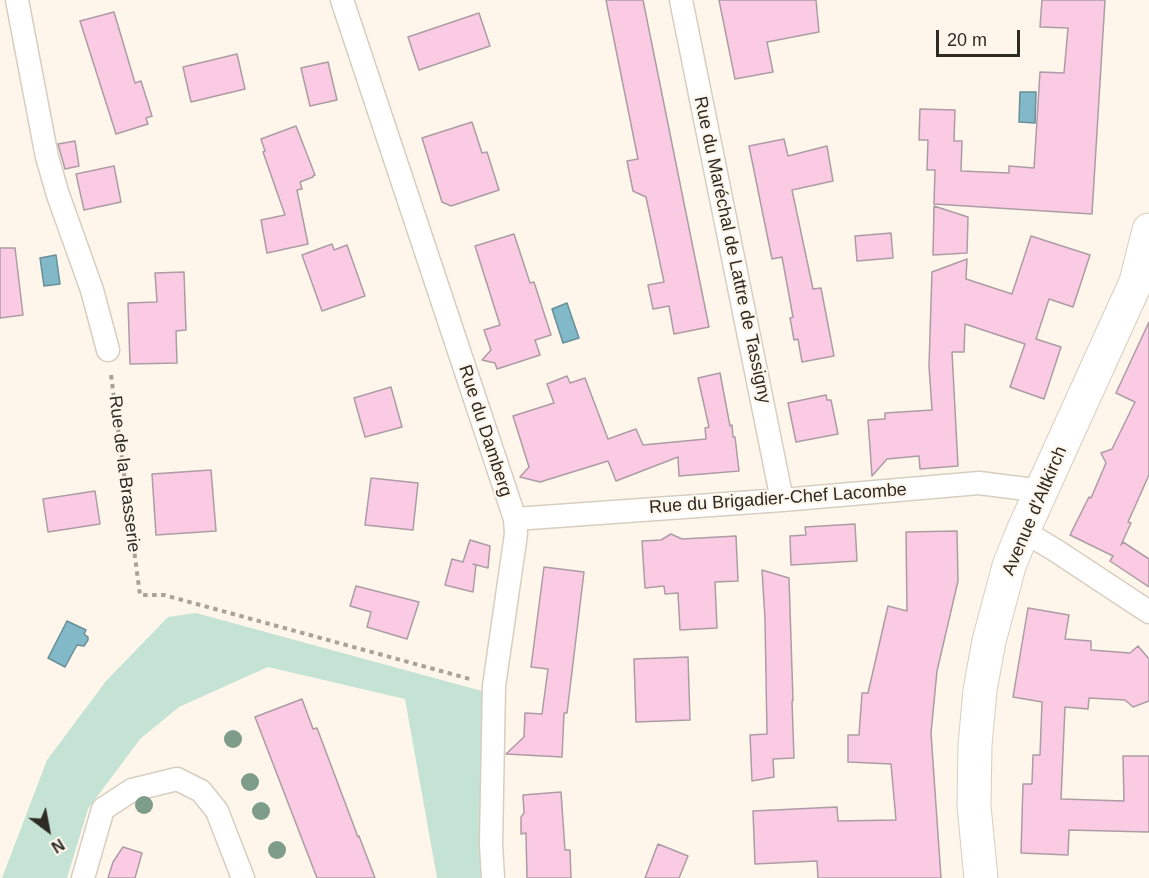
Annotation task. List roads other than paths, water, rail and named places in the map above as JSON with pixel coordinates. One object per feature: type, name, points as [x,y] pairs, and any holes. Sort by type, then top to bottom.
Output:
[{"type":"main road","name":"Avenue d'Altkirch","points":[[981,878],[974,806],[975,745],[980,690],[989,642],[1009,566],[1136,282],[1149,230]]},
{"type":"street","points":[[17,0],[47,157],[92,290],[108,350]]},
{"type":"street","name":"Rue du Damberg","points":[[342,0],[515,519],[516,534],[494,686],[491,844],[493,878]]},
{"type":"street","name":"Rue du Maréchal de Lattre de Tassigny","points":[[681,0],[783,500]]},
{"type":"street","name":"Rue du Brigadier-Chef Lacombe","points":[[515,519],[979,483],[1042,491]]},
{"type":"street","points":[[1023,531],[1149,612]]},
{"type":"street","points":[[82,878],[104,809],[132,790],[177,779],[201,792],[217,811],[243,878]]},
{"type":"water","points":[[1020,92],[1036,92],[1035,123],[1019,122]]},
{"type":"water","points":[[56,255],[60,284],[44,286],[40,258]]},
{"type":"water","points":[[567,303],[579,338],[563,343],[552,309]]},
{"type":"water","points":[[67,621],[86,630],[84,634],[88,640],[84,646],[77,645],[65,667],[48,658]]}]
